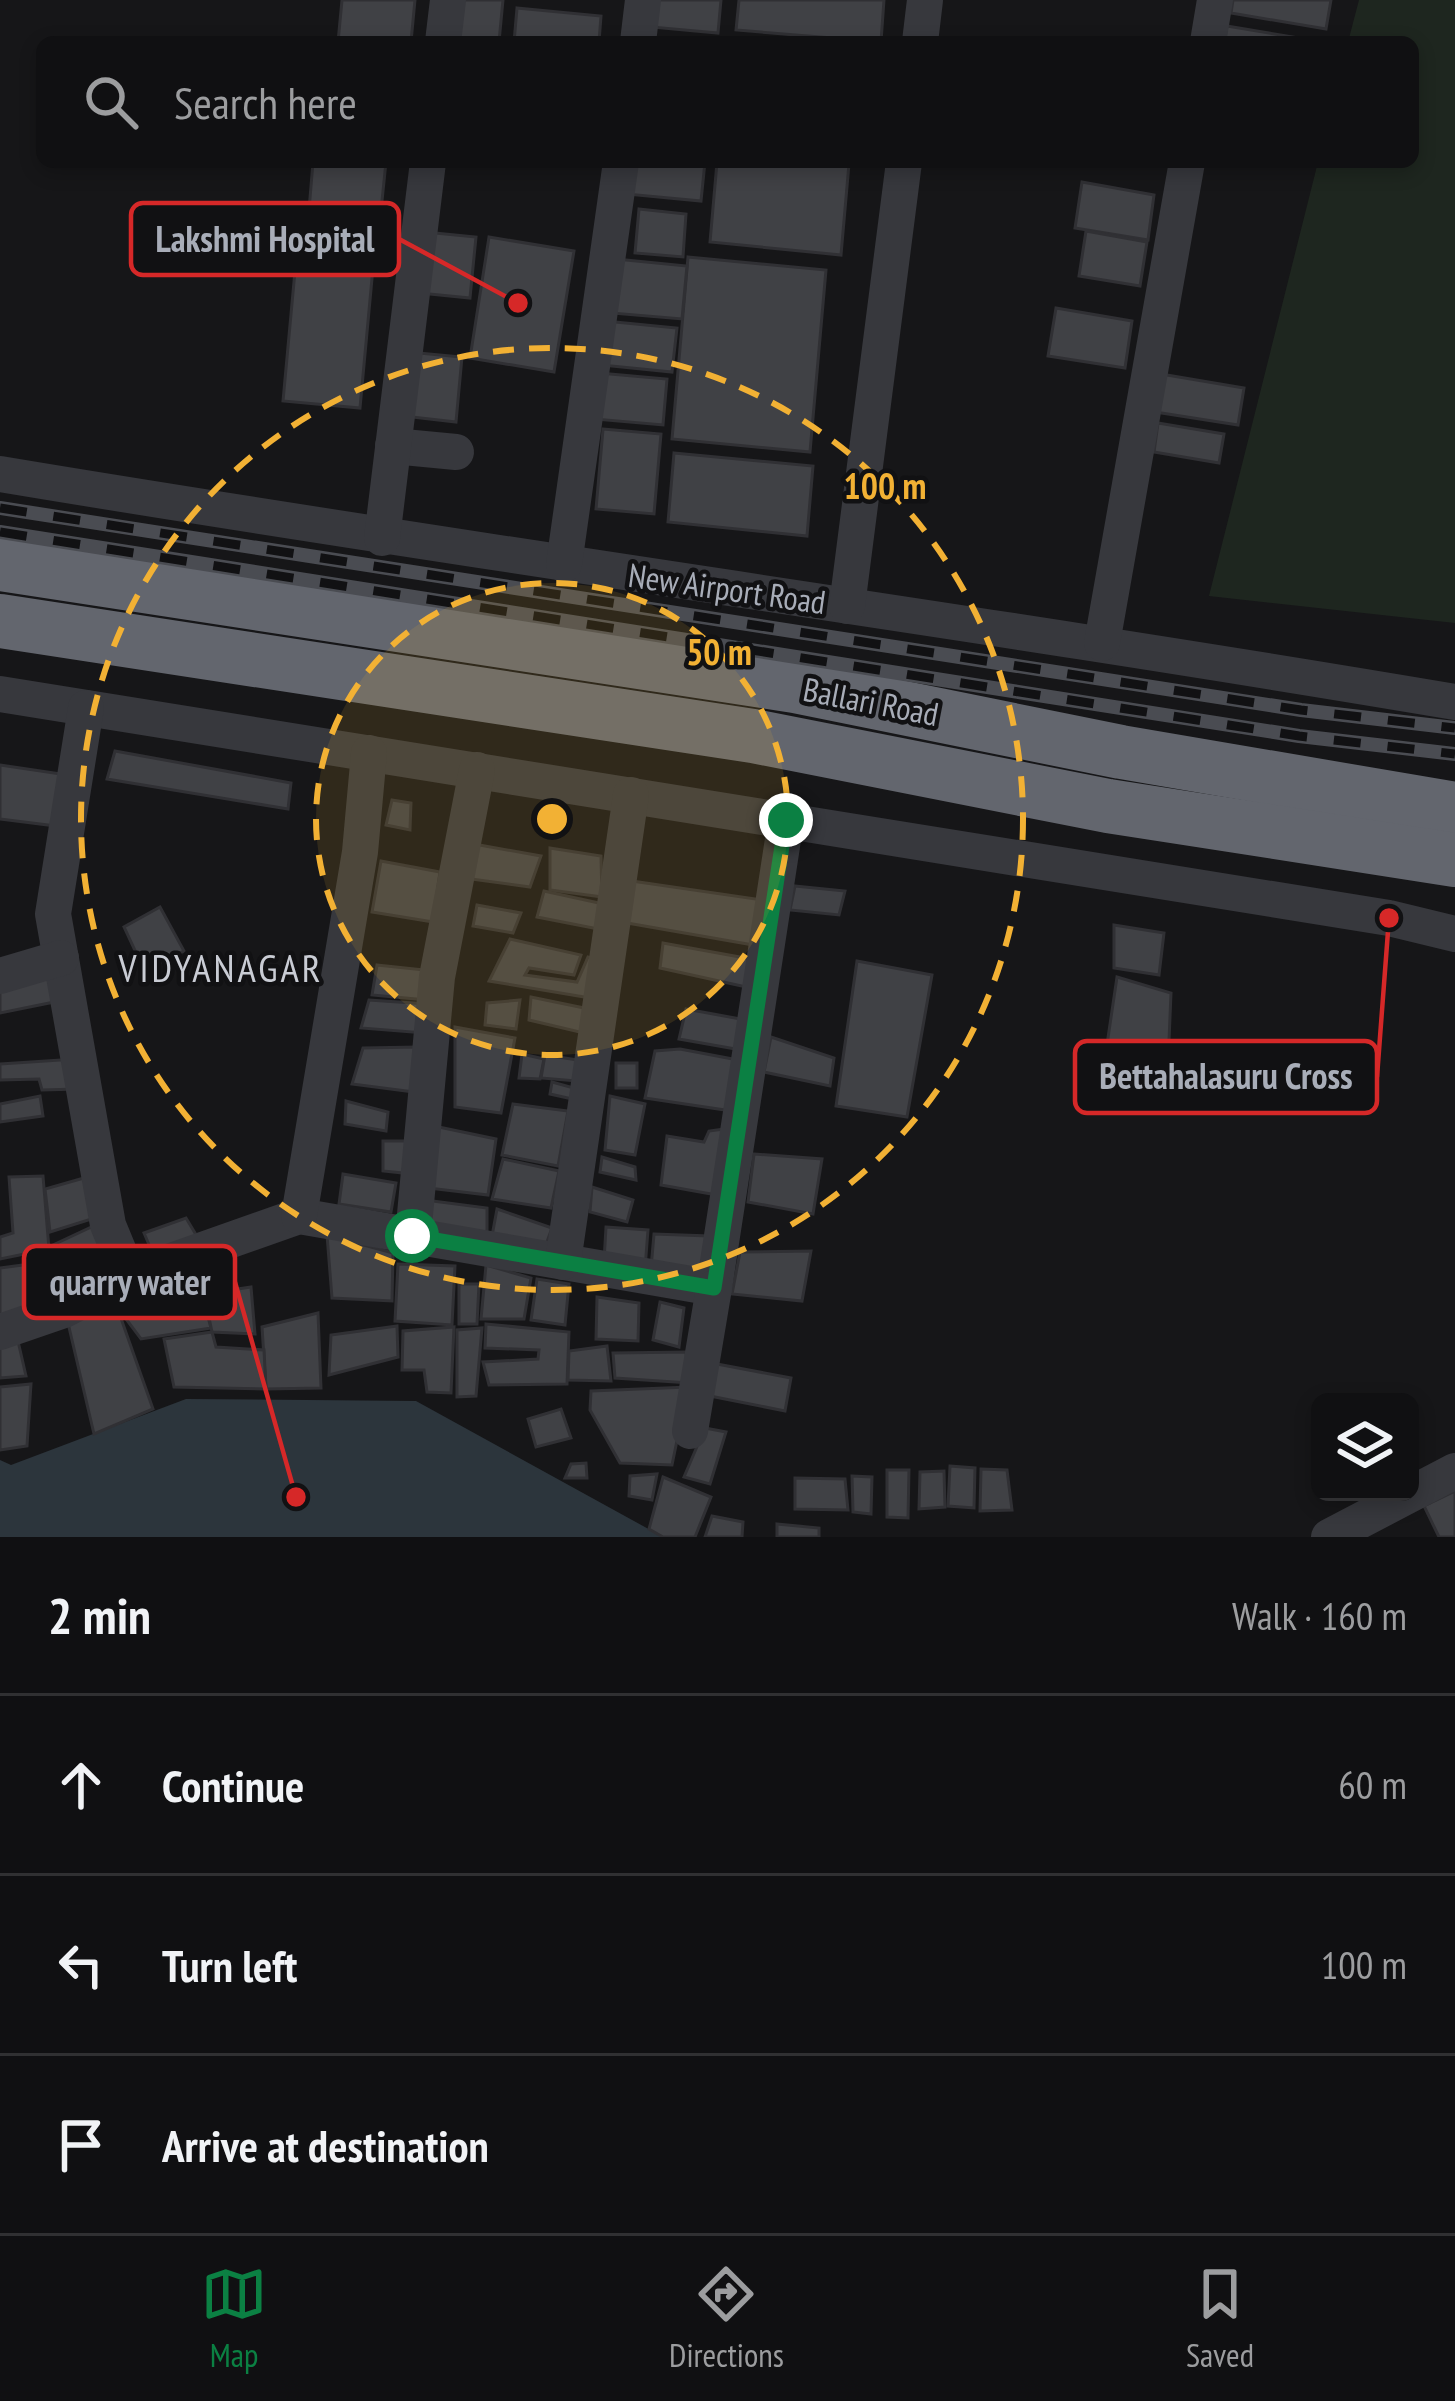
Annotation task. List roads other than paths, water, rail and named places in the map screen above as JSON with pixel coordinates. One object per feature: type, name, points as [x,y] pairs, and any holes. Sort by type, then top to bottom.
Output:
[{"type":"highway","name":"Ballari Road","points":[[0,564],[795,686],[1121,752],[1455,809]]},
{"type":"highway","name":"Ballari Road","points":[[0,621],[753,736],[1108,806],[1455,860]]},
{"type":"street","points":[[444,36],[448,0]]},
{"type":"street","points":[[639,36],[644,0]]},
{"type":"street","points":[[921,36],[925,0]]},
{"type":"street","points":[[1209,36],[1215,0]]},
{"type":"street","points":[[382,538],[427,168]]},
{"type":"street","points":[[564,564],[620,168]]},
{"type":"street","points":[[847,605],[903,168]]},
{"type":"street","points":[[1102,643],[1186,168]]},
{"type":"street","points":[[393,446],[456,452]]},
{"type":"street","name":"New Airport Road","points":[[0,474],[382,538],[1102,643],[1455,703]]},
{"type":"street","points":[[0,694],[1389,918],[1455,934]]},
{"type":"street","points":[[86,708],[53,914],[108,1226],[129,1276]]},
{"type":"street","points":[[299,1216],[360,852],[369,753]]},
{"type":"street","points":[[412,1236],[437,977],[477,770]]},
{"type":"street","points":[[563,1262],[631,795]]},
{"type":"street","points":[[690,1431],[786,820]]},
{"type":"street","points":[[0,976],[61,958]]},
{"type":"street","points":[[0,1332],[64,1310],[129,1276],[299,1216],[714,1288]]},
{"type":"street","points":[[1329,1537],[1455,1471]]},
{"type":"railway","points":[[0,508],[1301,710],[1455,728]]},
{"type":"railway","points":[[0,532],[1299,736],[1455,754]]},
{"type":"place","name":"Lakshmi Hospital","points":[[518,303]]},
{"type":"place","name":"Bettahalasuru Cross","points":[[1389,918]]},
{"type":"place","name":"quarry water","points":[[296,1497]]},
{"type":"district","name":"VIDYANAGAR","points":[[221,967]]}]
